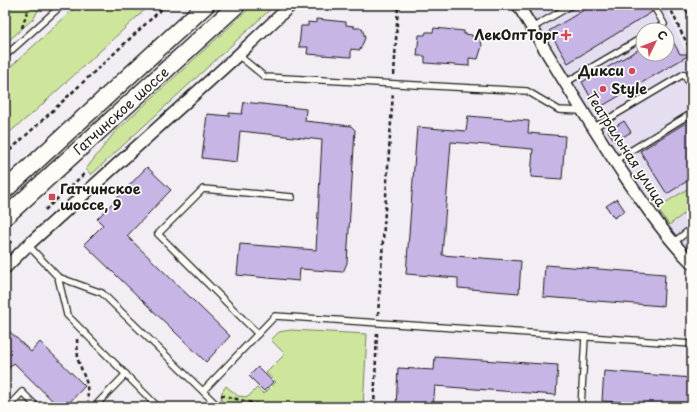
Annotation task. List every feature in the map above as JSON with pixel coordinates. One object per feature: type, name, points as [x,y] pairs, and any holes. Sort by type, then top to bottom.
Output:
[{"type":"main road","name":"Гатчинское шоссе","points":[[5,190],[206,5]]},
{"type":"main road","name":"Гатчинское шоссе","points":[[5,217],[237,5]]},
{"type":"street","points":[[5,268],[28,245],[238,55],[291,5]]},
{"type":"street","name":"Театральная улица","points":[[518,5],[614,161],[661,229],[692,263]]},
{"type":"lane","points":[[5,56],[62,5]]},
{"type":"lane","points":[[532,28],[572,5]]},
{"type":"lane","points":[[653,5],[663,22]]},
{"type":"lane","points":[[565,83],[635,41]]},
{"type":"lane","points":[[238,55],[266,77],[527,91],[560,110],[583,112]]},
{"type":"lane","points":[[593,128],[684,74],[692,88]]},
{"type":"lane","points":[[614,161],[692,113]]},
{"type":"lane","points":[[258,334],[158,234],[203,189],[292,197]]},
{"type":"lane","points":[[673,243],[692,228]]},
{"type":"lane","points":[[28,245],[58,277],[102,293],[219,407]]},
{"type":"lane","points":[[58,277],[67,315],[158,407]]},
{"type":"lane","points":[[203,391],[275,316],[692,344]]},
{"type":"lane","points":[[581,407],[585,337]]},
{"type":"lane","points":[[94,407],[126,374]]},
{"type":"lane","points":[[8,407],[22,392],[37,407]]},
{"type":"path","points":[[22,40],[22,26],[29,5]]},
{"type":"path","points":[[5,155],[166,5]]},
{"type":"path","points":[[374,407],[398,5]]},
{"type":"path","points":[[669,5],[692,52]]},
{"type":"path","points":[[76,325],[78,360],[87,384],[88,407]]},
{"type":"path","points":[[203,391],[264,406],[275,407]]},
{"type":"shaded area","points":[[522,5],[664,5],[672,22],[635,22],[635,62],[675,62],[675,28],[692,64],[692,254],[656,212],[591,117]]},
{"type":"green space","points":[[5,5],[41,5],[34,18],[5,44]]},
{"type":"green space","points":[[78,5],[150,5],[33,113],[5,136],[5,72]]},
{"type":"green space","points":[[253,5],[275,5],[91,175],[86,169],[114,133]]},
{"type":"green space","points":[[692,186],[692,208],[669,225],[657,208]]},
{"type":"green space","points":[[291,330],[367,334],[363,407],[227,407],[221,401],[222,392],[226,386],[238,396],[248,397],[257,388],[264,394],[276,382],[266,373],[285,354],[271,340],[279,332]]},
{"type":"building","points":[[592,5],[649,5],[652,12],[568,63],[549,31]]},
{"type":"building","points":[[316,19],[346,22],[346,25],[354,26],[354,28],[362,28],[365,38],[360,50],[351,49],[351,57],[307,54],[308,47],[299,47],[301,26],[308,26],[308,22],[316,23]]},
{"type":"building","points":[[434,28],[464,31],[464,34],[472,35],[472,37],[480,37],[482,46],[478,59],[469,58],[469,66],[425,63],[425,56],[417,56],[419,35],[425,35],[426,32],[433,32]]},
{"type":"building","name":"Дикси","points":[[675,45],[680,54],[691,54],[597,109],[582,82],[635,52],[635,62],[675,62]]},
{"type":"building","points":[[244,102],[306,109],[305,121],[351,126],[355,130],[347,263],[343,272],[300,269],[299,281],[237,275],[240,244],[316,250],[322,140],[240,131],[237,162],[202,158],[207,114],[229,116],[229,113],[242,114]]},
{"type":"building","points":[[468,116],[529,121],[528,133],[565,136],[562,179],[531,177],[533,149],[451,142],[442,255],[521,261],[519,293],[458,288],[458,278],[406,274],[417,127],[466,131]]},
{"type":"building","points":[[692,119],[692,178],[667,194],[640,151]]},
{"type":"building","points":[[624,121],[631,132],[615,142],[608,131]]},
{"type":"building","points":[[147,167],[171,190],[127,236],[230,336],[206,362],[84,244],[103,225],[97,219]]},
{"type":"building","points":[[617,199],[625,211],[614,218],[606,206]]},
{"type":"building","points":[[545,265],[665,274],[663,306],[543,297]]},
{"type":"building","points":[[5,327],[31,352],[40,342],[85,386],[65,407],[59,407],[14,363],[5,372]]},
{"type":"building","points":[[435,357],[558,365],[556,395],[435,386],[433,407],[396,407],[398,368],[434,370]]},
{"type":"building","points":[[258,367],[273,382],[264,391],[249,376]]},
{"type":"building","points":[[604,371],[692,378],[692,407],[602,401]]},
{"type":"place","name":"ЛекОптТорг","points":[[566,35]]},
{"type":"place","name":"Дикси","points":[[632,71]]},
{"type":"place","name":"Style","points":[[603,89]]},
{"type":"place","name":"Гатчинское шоссе, 9","points":[[52,197]]}]
